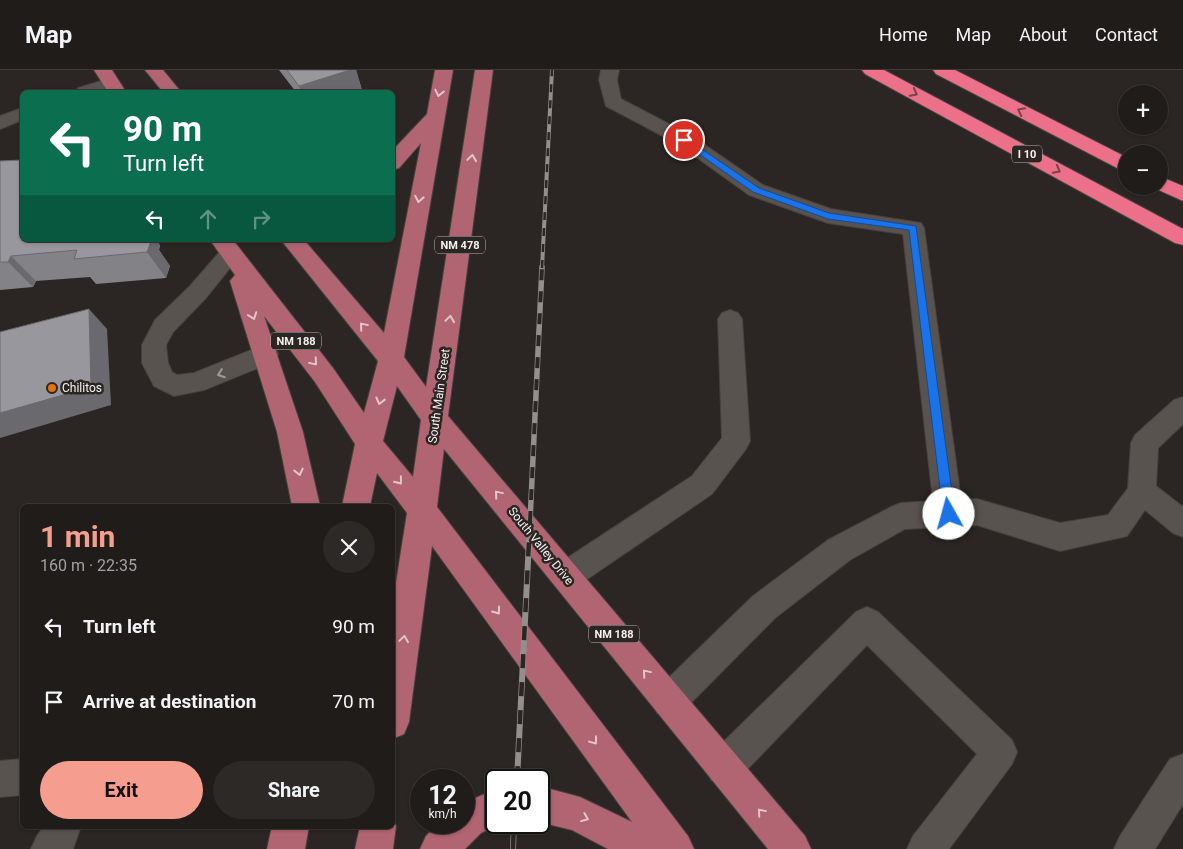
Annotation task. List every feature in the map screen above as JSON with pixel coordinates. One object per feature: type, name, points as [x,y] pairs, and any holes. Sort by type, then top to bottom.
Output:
[{"type":"highway","name":"I 10","points":[[871,70],[1183,238]]},
{"type":"highway","points":[[942,70],[1118,161]]},
{"type":"highway","points":[[1168,186],[1183,194]]},
{"type":"main road","points":[[154,70],[170,90]]},
{"type":"main road","points":[[356,504],[369,443],[391,359],[444,70]]},
{"type":"main road","name":"South Main Street","points":[[395,702],[484,70]]},
{"type":"main road","points":[[395,161],[434,117]]},
{"type":"main road","name":"South Valley Drive","points":[[294,242],[391,359],[436,420],[792,849]]},
{"type":"main road","points":[[226,247],[266,354],[290,432],[306,504]]},
{"type":"main road","name":"NM 188","points":[[226,247],[293,337],[324,375],[369,443],[423,511],[675,849]]},
{"type":"main road","points":[[550,807],[571,812],[603,826],[643,849]]},
{"type":"main road","points":[[439,849],[468,820],[485,812]]},
{"type":"main road","points":[[286,849],[290,829]]},
{"type":"main road","points":[[374,849],[377,829]]},
{"type":"street","points":[[610,70],[608,80],[612,102],[684,140],[756,190],[828,216],[913,228],[949,514]]},
{"type":"street","points":[[89,90],[110,82]]},
{"type":"street","points":[[0,123],[20,115]]},
{"type":"street","points":[[226,247],[198,292],[164,326],[154,345],[154,364],[163,379],[174,386],[195,382],[226,372],[266,354]]},
{"type":"street","points":[[566,576],[702,485],[736,441],[730,319]]},
{"type":"street","points":[[669,701],[764,607],[839,550],[902,516],[977,512],[1060,537],[1117,527],[1142,491],[1145,443],[1183,408]]},
{"type":"street","points":[[1142,491],[1183,524]]},
{"type":"street","points":[[724,767],[867,623],[1000,752],[926,849]]},
{"type":"street","points":[[1134,849],[1183,772]]},
{"type":"street","points":[[0,779],[20,778]]},
{"type":"street","points":[[50,849],[59,839],[62,829]]},
{"type":"building","points":[[287,70],[350,70],[299,86]]},
{"type":"building","points":[[20,160],[20,242],[151,242],[147,252],[74,259],[77,250],[11,256],[8,262],[0,262],[0,161]]},
{"type":"building","points":[[89,309],[91,387],[0,413],[0,332]]},
{"type":"railway","points":[[542,268],[552,70]]},
{"type":"railway","points":[[530,522],[542,267]]},
{"type":"railway","points":[[518,769],[530,521]]},
{"type":"railway","points":[[513,849],[514,834]]},
{"type":"place","name":"Chilitos","points":[[52,388]]},
{"type":"route","points":[[684,140],[756,190],[828,216],[913,228],[949,514]]}]
